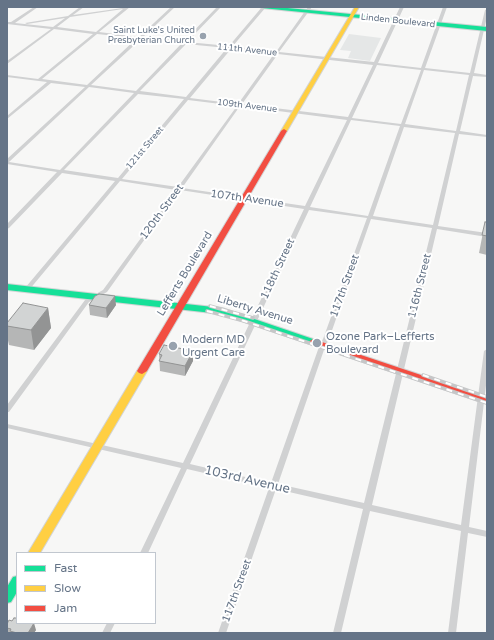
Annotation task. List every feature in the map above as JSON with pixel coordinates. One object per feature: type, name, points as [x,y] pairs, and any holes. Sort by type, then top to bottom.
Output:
[{"type":"street","points":[[7,27],[9,23],[36,7]]},
{"type":"street","points":[[7,63],[82,7]]},
{"type":"street","points":[[19,25],[128,7]]},
{"type":"street","points":[[39,80],[128,7]]},
{"type":"street","points":[[7,162],[173,7]]},
{"type":"street","points":[[7,227],[219,7]]},
{"type":"street","name":"Linden Boulevard","points":[[263,7],[308,9],[352,16],[485,29]]},
{"type":"street","name":"121st Street","points":[[27,289],[263,7]]},
{"type":"street","name":"Lefferts Boulevard","points":[[35,552],[357,7]]},
{"type":"street","name":"118th Street","points":[[144,552],[402,7]]},
{"type":"street","name":"117th Street","points":[[222,633],[323,344],[370,218],[445,7]]},
{"type":"street","name":"120th Street","points":[[7,410],[87,300],[105,291],[308,9]]},
{"type":"street","name":"116th Street","points":[[337,633],[471,74],[485,29],[487,10]]},
{"type":"street","name":"111th Avenue","points":[[9,23],[487,76]]},
{"type":"street","name":"109th Avenue","points":[[7,76],[487,136]]},
{"type":"street","points":[[7,118],[50,81]]},
{"type":"street","name":"107th Avenue","points":[[7,162],[487,235]]},
{"type":"street","name":"Liberty Avenue","points":[[7,287],[222,311],[400,370],[484,400]]},
{"type":"street","points":[[452,633],[465,529],[484,400],[487,351]]},
{"type":"street","name":"103rd Avenue","points":[[7,426],[487,534]]},
{"type":"street","points":[[7,598],[16,583]]},
{"type":"street","points":[[106,633],[110,624]]},
{"type":"shaded area","points":[[349,34],[381,38],[370,61],[348,58],[351,51],[340,50]]},
{"type":"building","points":[[485,222],[487,222],[487,236],[482,235]]},
{"type":"building","points":[[99,294],[115,296],[106,308],[89,305],[95,296]]},
{"type":"building","points":[[23,303],[48,308],[31,330],[7,326],[7,323]]},
{"type":"building","points":[[164,345],[193,351],[185,366],[159,361],[162,355],[159,354]]},
{"type":"building","points":[[16,618],[16,624],[33,624],[28,633],[17,633],[10,631],[11,629],[7,628],[9,620],[12,621]]},
{"type":"railway","points":[[210,306],[253,318]]},
{"type":"railway","points":[[207,311],[244,321],[487,403]]},
{"type":"railway","points":[[423,375],[487,397]]},
{"type":"traffic: fast","points":[[262,7],[487,29]]},
{"type":"traffic: fast","points":[[7,287],[222,311],[313,342]]},
{"type":"traffic: fast","points":[[7,598],[16,583]]},
{"type":"traffic: slow","points":[[284,131],[357,7]]},
{"type":"traffic: slow","points":[[35,552],[142,371]]},
{"type":"traffic: jam","points":[[142,371],[284,131]]},
{"type":"traffic: jam","points":[[313,342],[487,401]]},
{"type":"place","name":"Saint Luke's United Presbyterian Church","points":[[203,36]]},
{"type":"place","name":"Ozone Park–Lefferts Boulevard","points":[[317,343]]},
{"type":"place","name":"Modern MD Urgent Care","points":[[173,346]]}]
